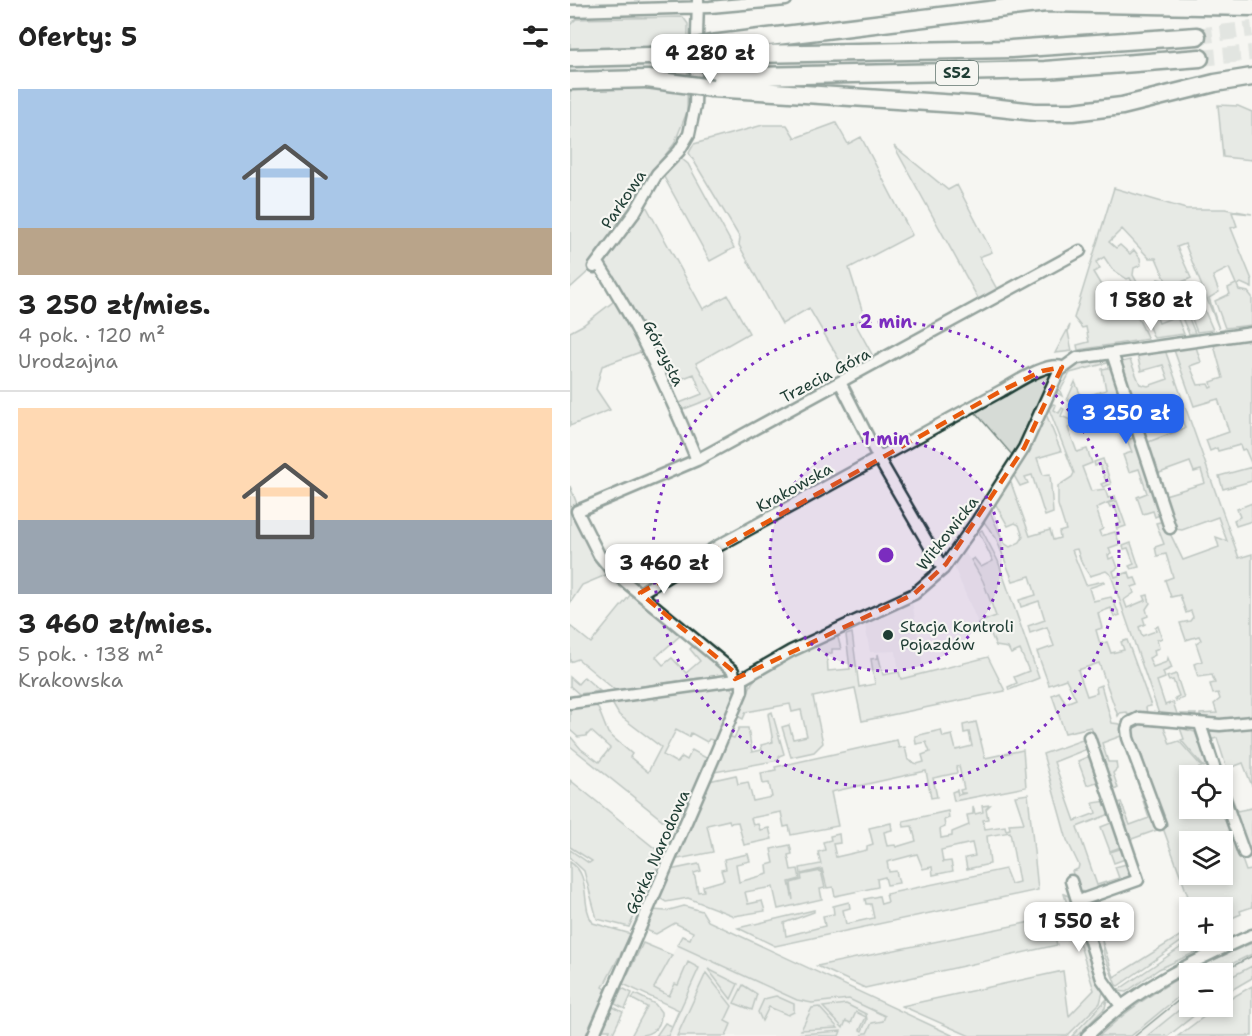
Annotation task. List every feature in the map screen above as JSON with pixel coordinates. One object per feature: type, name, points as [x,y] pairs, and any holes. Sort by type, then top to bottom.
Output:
[{"type":"highway","points":[[1230,7],[1252,2]]},
{"type":"highway","points":[[570,58],[650,56],[711,49],[1046,3],[1252,7]]},
{"type":"highway","name":"S52","points":[[711,49],[1011,49],[1197,36]]},
{"type":"highway","name":"S52","points":[[712,82],[1045,70],[1200,58]]},
{"type":"highway","points":[[570,81],[647,79],[712,82],[1035,112],[1073,112],[1122,106],[1215,83],[1249,79]]},
{"type":"street","points":[[570,11],[786,0]]},
{"type":"street","name":"Parkowa","points":[[596,265],[635,212],[657,174],[680,151],[689,134],[695,106],[698,4]]},
{"type":"street","name":"Trzecia Góra","points":[[640,593],[611,570],[599,555],[577,511],[697,460],[1080,251]]},
{"type":"street","name":"Górzysta","points":[[596,265],[614,286],[663,382],[697,460]]},
{"type":"street","points":[[1062,367],[1077,358],[1252,333]]},
{"type":"street","points":[[1112,352],[1170,528]]},
{"type":"street","name":"Krakowska","points":[[640,593],[712,549],[1000,391],[1049,368],[1062,367]]},
{"type":"street","name":"Witkowicka","points":[[570,703],[739,679],[791,651],[914,594],[943,569],[1002,485],[1024,448],[1062,367]]},
{"type":"street","points":[[840,384],[879,459],[943,569]]},
{"type":"street","points":[[640,593],[733,671],[739,679]]},
{"type":"street","name":"Górka Narodowa","points":[[593,1036],[742,691],[739,679]]},
{"type":"street","points":[[1160,824],[1129,742],[1127,727],[1131,721],[1139,718],[1200,724],[1252,722]]},
{"type":"street","points":[[1200,724],[1213,765]]},
{"type":"street","points":[[1084,899],[1138,880],[1089,737]]},
{"type":"street","points":[[1232,819],[1244,853]]},
{"type":"street","points":[[1071,881],[1102,979],[1108,991],[1121,1006]]},
{"type":"street","points":[[1087,1036],[1121,1006],[1171,972],[1252,935]]},
{"type":"highlighted area","points":[[1062,367],[1024,448],[946,564],[914,594],[735,679],[733,671],[640,593],[1001,391],[1042,371]]},
{"type":"shaded area","points":[[683,17],[688,24],[687,112],[674,144],[648,177],[632,212],[590,270],[570,288],[570,25],[576,19]]},
{"type":"shaded area","points":[[1218,105],[1238,106],[1252,112],[1252,160],[1223,157]]},
{"type":"shaded area","points":[[836,123],[848,144],[861,137],[912,235],[849,268],[864,316],[855,323],[874,358],[847,373],[809,308],[782,324],[739,245],[740,238],[689,153],[694,144],[763,125],[787,125],[795,138]]},
{"type":"shaded area","points":[[894,146],[948,190],[957,185],[992,252],[979,257],[998,291],[979,300]]},
{"type":"shaded area","points":[[682,159],[688,164],[734,248],[710,261],[664,177],[673,162]]},
{"type":"shaded area","points":[[1114,188],[1186,209],[1225,209],[1252,214],[1232,212],[1237,226],[1231,228],[1252,280],[1252,288],[1241,283],[1237,285],[1239,290],[1248,292],[1252,297],[1252,325],[1225,328],[1215,301],[1230,294],[1228,288],[1236,284],[1229,268],[1213,276],[1219,292],[1209,298],[1219,329],[1185,244],[1177,247],[1191,278],[1175,285],[1195,333],[1189,334],[1156,258],[1149,258],[1122,229],[1109,242],[1116,248],[1120,245],[1130,254],[1134,250],[1140,258],[1141,265],[1134,268],[1133,275],[1137,282],[1149,283],[1155,290],[1159,298],[1155,300],[1161,313],[1156,315],[1159,323],[1176,316],[1167,295],[1163,296],[1158,279],[1162,280],[1184,334],[1154,338],[1130,286],[1133,284],[1130,278],[1127,279],[1112,269],[1104,257],[1096,262],[1100,269],[1093,272],[1111,302],[1127,295],[1148,339],[1078,350],[1077,345],[1089,342],[1086,327],[1082,328],[1074,318]]},
{"type":"shaded area","points":[[645,204],[703,309],[728,295],[749,333],[696,363],[715,397],[679,411],[677,404],[702,394],[694,374],[668,384],[604,261]]},
{"type":"shaded area","points":[[1197,293],[1213,330],[1197,332],[1184,298]]},
{"type":"shaded area","points":[[617,299],[643,351],[602,366],[596,389],[610,410],[570,426],[570,332]]},
{"type":"shaded area","points":[[1070,325],[1068,332],[1072,351],[1055,353]]},
{"type":"shaded area","points":[[1252,339],[1252,465],[1245,449],[1242,450],[1240,445],[1210,451],[1206,440],[1229,432],[1218,399],[1194,406],[1174,350],[1196,347],[1201,362],[1190,366],[1198,385],[1208,384],[1210,388],[1212,387],[1211,382],[1223,378],[1214,345]]},
{"type":"shaded area","points":[[1165,350],[1239,558],[1252,554],[1252,717],[1218,721],[1200,717],[1200,714],[1217,713],[1214,704],[1220,699],[1218,693],[1213,694],[1210,684],[1215,683],[1212,675],[1198,677],[1194,664],[1202,661],[1196,643],[1201,640],[1199,636],[1186,640],[1180,623],[1190,621],[1193,617],[1191,611],[1186,613],[1180,595],[1171,597],[1165,580],[1173,577],[1166,554],[1157,556],[1155,547],[1164,544],[1156,523],[1164,521],[1183,560],[1219,547],[1216,537],[1227,541],[1218,517],[1182,530],[1175,529],[1163,499],[1165,495],[1205,483],[1201,470],[1194,472],[1190,462],[1154,475],[1143,444],[1185,428],[1180,414],[1139,429],[1117,363],[1130,360],[1140,384],[1148,386],[1168,379],[1163,365],[1141,371],[1137,354]]},
{"type":"shaded area","points":[[1110,358],[1113,366],[1111,362],[1070,373],[1060,391],[1062,396],[1057,393],[1062,376],[1071,367],[1084,362]]},
{"type":"shaded area","points":[[1113,367],[1132,425],[1115,430],[1112,422],[1107,423],[1105,419],[1099,421],[1092,411],[1067,400],[1075,382],[1082,398],[1080,403],[1084,405],[1090,395],[1106,390],[1102,369]]},
{"type":"shaded area","points":[[1048,372],[1052,375],[1013,456],[975,412]]},
{"type":"shaded area","points":[[1053,404],[1056,405],[1054,410],[1059,413],[1062,408],[1064,409],[1061,416],[1078,423],[1068,428],[1077,452],[1087,449],[1092,463],[1082,467],[1091,491],[1105,489],[1108,498],[1115,496],[1116,499],[1096,508],[1103,529],[1099,531],[1101,536],[1115,532],[1120,544],[1109,548],[1111,554],[1108,555],[1109,559],[1114,557],[1118,568],[1113,571],[1115,577],[1129,572],[1131,579],[1135,578],[1138,585],[1132,587],[1134,593],[1124,600],[1127,608],[1146,600],[1144,596],[1148,595],[1150,603],[1146,609],[1148,616],[1143,618],[1145,624],[1139,627],[1142,636],[1156,631],[1155,627],[1158,626],[1162,638],[1157,640],[1159,648],[1154,650],[1155,655],[1149,658],[1153,667],[1167,662],[1168,658],[1172,668],[1163,672],[1165,678],[1157,681],[1165,705],[1173,702],[1177,714],[1196,714],[1195,717],[1159,714],[1111,575],[1106,571],[1090,576],[1082,564],[1077,549],[1072,550],[1086,585],[1104,581],[1104,583],[1089,588],[1093,601],[1111,597],[1120,615],[1114,617],[1111,608],[1098,613],[1102,628],[1096,630],[1100,644],[1107,642],[1111,653],[1124,650],[1121,642],[1127,640],[1151,706],[1146,707],[1147,714],[1128,715],[1127,712],[1120,713],[1118,716],[1099,663],[1078,670],[1087,696],[1097,693],[1096,687],[1101,685],[1112,723],[1120,724],[1124,730],[1128,753],[1121,736],[1102,743],[1108,762],[1116,762],[1117,769],[1113,773],[1118,788],[1114,790],[1118,803],[1121,802],[1130,825],[1149,818],[1141,795],[1144,794],[1157,830],[1129,840],[1091,727],[1065,733],[1052,695],[1059,692],[1066,703],[1076,699],[1066,679],[1049,685],[1037,652],[1054,646],[1047,627],[1030,633],[1028,626],[1045,620],[1039,601],[1021,607],[1019,600],[1036,595],[1030,576],[1013,581],[996,538],[984,522],[990,512],[1004,543],[1010,547],[1020,542],[1023,537],[1019,525],[1015,523],[1008,526],[995,503],[1010,480],[1030,536],[1050,530],[1053,540],[1060,538],[1059,532],[1066,530],[1058,505],[1058,486],[1072,477],[1074,473],[1049,409]]},
{"type":"shaded area","points":[[1046,414],[1061,451],[1037,458],[1043,475],[1050,474],[1053,513],[1045,516],[1032,475],[1025,477],[1028,483],[1020,486],[1013,474]]},
{"type":"shaded area","points":[[1136,437],[1162,514],[1155,517],[1153,511],[1143,514],[1137,497],[1147,493],[1139,469],[1129,472],[1123,455],[1132,452],[1127,440]]},
{"type":"shaded area","points":[[1103,459],[1111,484],[1103,487],[1101,484],[1106,482],[1100,464],[1095,466],[1094,462]]},
{"type":"shaded area","points":[[1252,467],[1252,481],[1223,489],[1219,476]]},
{"type":"shaded area","points":[[570,486],[577,504],[571,508],[606,575],[582,585],[570,603]]},
{"type":"shaded area","points":[[1117,501],[1126,526],[1117,529],[1116,525],[1121,523],[1114,505],[1110,507],[1108,503]]},
{"type":"shaded area","points":[[1252,503],[1252,521],[1236,526],[1234,520],[1240,517],[1237,509]]},
{"type":"shaded area","points":[[982,530],[998,561],[1039,678],[1009,690],[1008,687],[1017,683],[1014,677],[1029,671],[1020,650],[1011,654],[1008,648],[996,646],[990,632],[984,634],[978,623],[996,616],[983,581],[971,560],[974,558],[981,567],[993,561],[979,532]]},
{"type":"shaded area","points":[[1131,543],[1139,567],[1131,569],[1129,566],[1134,564],[1128,548],[1124,549],[1123,546]]},
{"type":"shaded area","points":[[963,550],[982,577],[996,616],[978,623],[955,569],[954,562]]},
{"type":"shaded area","points":[[631,594],[683,633],[656,657],[663,665],[672,658],[686,673],[700,661],[690,649],[693,646],[699,647],[728,669],[728,674],[615,690],[578,659],[570,662],[570,626],[591,643]]},
{"type":"shaded area","points":[[912,602],[924,674],[900,679],[896,651],[870,652],[865,625]]},
{"type":"shaded area","points":[[852,633],[859,687],[875,684],[871,659],[878,658],[878,654],[883,675],[899,672],[901,679],[988,657],[1005,691],[862,721],[855,688],[813,697],[823,743],[814,752],[791,757],[782,727],[789,725],[793,739],[807,736],[801,710],[792,712],[790,704],[746,712],[743,719],[739,717],[738,713],[752,683],[763,669],[837,634],[841,649],[832,649],[832,653],[827,654],[828,671],[850,669],[846,635]]},
{"type":"shaded area","points":[[1176,674],[1184,698],[1176,701],[1175,698],[1179,696],[1173,680],[1169,681],[1167,677]]},
{"type":"shaded area","points":[[570,677],[578,684],[584,677],[600,691],[579,694],[570,686]]},
{"type":"shaded area","points":[[727,684],[736,693],[716,741],[709,739],[707,742],[691,733],[689,737],[676,730],[663,755],[677,763],[682,757],[687,760],[692,750],[708,759],[676,831],[570,746],[570,736],[581,749],[599,762],[610,748],[591,731],[586,736],[578,737],[570,730],[570,706],[593,702],[598,708],[608,733],[632,754],[630,757],[648,772],[661,747],[619,715],[612,703],[652,697],[655,700],[658,699],[656,696]]},
{"type":"shaded area","points":[[772,712],[784,754],[779,756],[779,760],[715,772],[714,768],[728,736],[734,738],[739,728],[748,728],[752,752],[762,750],[761,745],[773,742],[768,714]]},
{"type":"shaded area","points":[[976,722],[985,758],[1023,750],[1026,787],[954,801],[952,792],[957,790],[958,795],[966,793],[961,793],[960,790],[964,789],[959,766],[956,767],[957,773],[933,778],[937,797],[931,798],[926,771],[831,792],[838,826],[791,835],[789,826],[784,827],[781,812],[751,818],[753,825],[758,824],[760,830],[769,828],[772,839],[744,845],[738,822],[730,823],[729,820],[707,825],[713,852],[673,860],[709,781],[736,775],[738,784],[748,782],[753,801],[772,797],[769,783],[763,784],[761,773],[776,770],[775,767],[897,740],[899,748],[905,747],[908,760],[917,764],[924,762],[922,755],[930,752],[926,742],[916,744],[915,736],[941,730],[943,737],[952,735],[956,750],[972,746],[969,732],[964,733],[963,725]]},
{"type":"shaded area","points":[[1147,722],[1164,727],[1170,744],[1179,741],[1200,765],[1179,765],[1179,819],[1228,819],[1232,831],[1179,831],[1179,872],[1149,784],[1141,751],[1133,745],[1132,730],[1138,724]]},
{"type":"shaded area","points":[[1252,727],[1252,786],[1243,763],[1233,767],[1226,765],[1217,738],[1210,740],[1207,731]]},
{"type":"shaded area","points":[[1180,728],[1195,732],[1208,765],[1202,765],[1181,740],[1184,739]]},
{"type":"shaded area","points":[[1082,740],[1087,743],[1087,749],[1054,762],[1075,821],[1096,813],[1093,803],[1107,801],[1110,814],[1077,827],[1097,885],[1119,878],[1115,867],[1127,864],[1132,876],[1086,894],[1078,889],[1072,871],[1078,869],[1079,865],[1067,840],[1043,754]]},
{"type":"shaded area","points":[[1087,757],[1092,758],[1100,781],[1087,785],[1078,761]]},
{"type":"shaded area","points":[[570,780],[663,855],[629,927],[597,919],[584,871],[570,858],[570,850],[589,863],[592,861],[570,847]]},
{"type":"shaded area","points":[[1028,794],[1038,890],[775,946],[738,928],[814,910],[814,912],[784,923],[786,936],[825,926],[823,916],[834,914],[833,906],[849,902],[850,908],[843,910],[846,924],[874,918],[871,904],[866,904],[865,899],[879,896],[881,904],[888,902],[886,894],[1005,869],[1011,884],[1019,882],[1010,832],[987,836],[990,864],[967,869],[965,858],[975,856],[972,843],[941,850],[943,862],[951,861],[953,871],[933,875],[932,867],[923,869],[917,854],[887,862],[889,872],[896,871],[899,883],[887,885],[885,877],[877,879],[878,887],[835,896],[833,887],[827,888],[822,869],[801,874],[800,868],[821,864],[818,852],[825,850],[823,842],[831,840],[830,836],[839,834],[840,843],[833,844],[836,857],[867,850],[867,846],[873,844],[869,828],[891,823],[892,830],[884,832],[887,846],[895,845],[896,847],[916,841],[912,826],[904,827],[903,821],[948,811],[949,818],[944,820],[945,827],[940,829],[941,838],[952,836],[952,832],[969,825],[967,815],[973,814],[973,806],[975,814],[983,812],[982,806],[990,805],[986,809],[988,819],[983,820],[985,829],[1005,826],[1006,830],[1010,829],[1009,824],[1024,823],[1015,796]]},
{"type":"shaded area","points":[[1233,800],[1237,811],[1252,808],[1252,862],[1233,811]]},
{"type":"shaded area","points":[[1114,824],[1123,846],[1110,851],[1101,827]]},
{"type":"shaded area","points":[[1233,834],[1246,871],[1252,870],[1252,907],[1240,911],[1241,914],[1233,918],[1233,897],[1188,897],[1184,885],[1233,885]]},
{"type":"shaded area","points":[[790,845],[792,854],[788,855],[791,870],[798,869],[800,879],[789,882],[793,900],[791,883],[802,880],[801,875],[821,871],[825,888],[820,889],[822,899],[778,909],[773,887],[745,892],[748,904],[762,901],[765,911],[734,916],[688,898],[666,902],[658,897],[670,870],[699,864],[701,871],[694,873],[698,892],[704,891],[703,886],[724,880],[721,870],[726,869],[724,859],[748,854],[750,861],[736,864],[739,882],[768,874],[767,865],[774,863],[771,849]]},
{"type":"shaded area","points":[[1123,848],[1125,859],[1114,863],[1110,852]]},
{"type":"shaded area","points":[[570,862],[581,874],[587,908],[593,923],[631,934],[603,987],[606,989],[587,1036],[570,1036]]},
{"type":"shaded area","points":[[1064,894],[1071,897],[1103,992],[1100,1003],[1067,1036],[970,1036],[902,1006],[1063,971],[1069,1016],[1094,990]]},
{"type":"shaded area","points":[[684,906],[702,911],[708,921],[954,1036],[862,1036],[867,1033],[872,1023],[883,1021],[885,1016],[849,999],[812,1003],[797,1000],[677,945],[682,936],[690,939],[693,932],[675,923],[656,934],[648,931],[646,926],[652,910],[666,911]]},
{"type":"shaded area","points":[[1050,918],[1057,945],[865,988],[817,966]]},
{"type":"shaded area","points":[[707,921],[954,1036],[668,1036],[682,1006],[651,994],[646,944],[672,955],[678,943],[692,949]]},
{"type":"shaded area","points":[[1179,936],[1179,943],[1118,986],[1104,955],[1102,941],[1114,977]]},
{"type":"shaded area","points":[[643,943],[672,955],[654,988],[669,996],[675,984],[678,985],[688,962],[699,968],[668,1036],[656,1036],[665,1023],[672,1026],[679,1010],[623,984]]},
{"type":"shaded area","points":[[1252,943],[1252,954],[1233,963],[1207,963]]},
{"type":"shaded area","points":[[1179,949],[1179,951],[1198,951],[1159,969],[1126,992],[1117,991]]},
{"type":"shaded area","points":[[1252,954],[1252,966],[1233,976],[1233,964]]},
{"type":"shaded area","points":[[1252,966],[1252,978],[1233,989],[1233,976]]},
{"type":"shaded area","points":[[708,969],[738,984],[731,999]]},
{"type":"shaded area","points":[[706,973],[732,1006],[725,1021],[731,1024],[726,1036],[677,1036]]},
{"type":"shaded area","points":[[1179,978],[1179,996],[1131,1036],[1099,1036],[1134,1007]]},
{"type":"shaded area","points":[[743,985],[757,994],[752,1010],[734,1003]]},
{"type":"shaded area","points":[[1252,986],[1252,1036],[1178,1036],[1204,1017],[1233,1017],[1233,997]]},
{"type":"shaded area","points":[[622,988],[632,993],[625,1009],[615,1004]]},
{"type":"shaded area","points":[[635,994],[655,1004],[661,1012],[661,1018],[653,1031],[631,1036],[647,1007],[632,999]]},
{"type":"shaded area","points":[[776,996],[794,1004],[794,1012],[788,1015],[769,1007],[762,1021],[758,1012],[764,999]]},
{"type":"shaded area","points":[[1179,996],[1179,1010],[1147,1036],[1131,1036]]},
{"type":"shaded area","points":[[1107,999],[1105,1008],[1077,1036],[1072,1036]]},
{"type":"shaded area","points":[[846,1004],[866,1014],[867,1020],[862,1031],[860,1030],[866,1017],[856,1012],[851,1023],[846,1021],[843,1028],[823,1007]]},
{"type":"shaded area","points":[[613,1007],[623,1012],[612,1035],[609,1033],[610,1030],[603,1030]]},
{"type":"shaded area","points":[[819,1007],[838,1028],[801,1030],[812,1008]]},
{"type":"shaded area","points":[[1179,1010],[1179,1017],[1192,1017],[1168,1036],[1147,1036]]},
{"type":"shaded area","points":[[841,1031],[839,1036],[799,1036],[800,1034]]},
{"type":"tunnel","points":[[1197,36],[1252,29]]},
{"type":"tunnel","points":[[1200,58],[1252,53]]},
{"type":"tram line","points":[[1233,966],[1252,956]]},
{"type":"tram line","points":[[1135,1036],[1179,1000]]},
{"type":"place","name":"Stacja Kontroli Pojazdów","points":[[888,635]]}]
